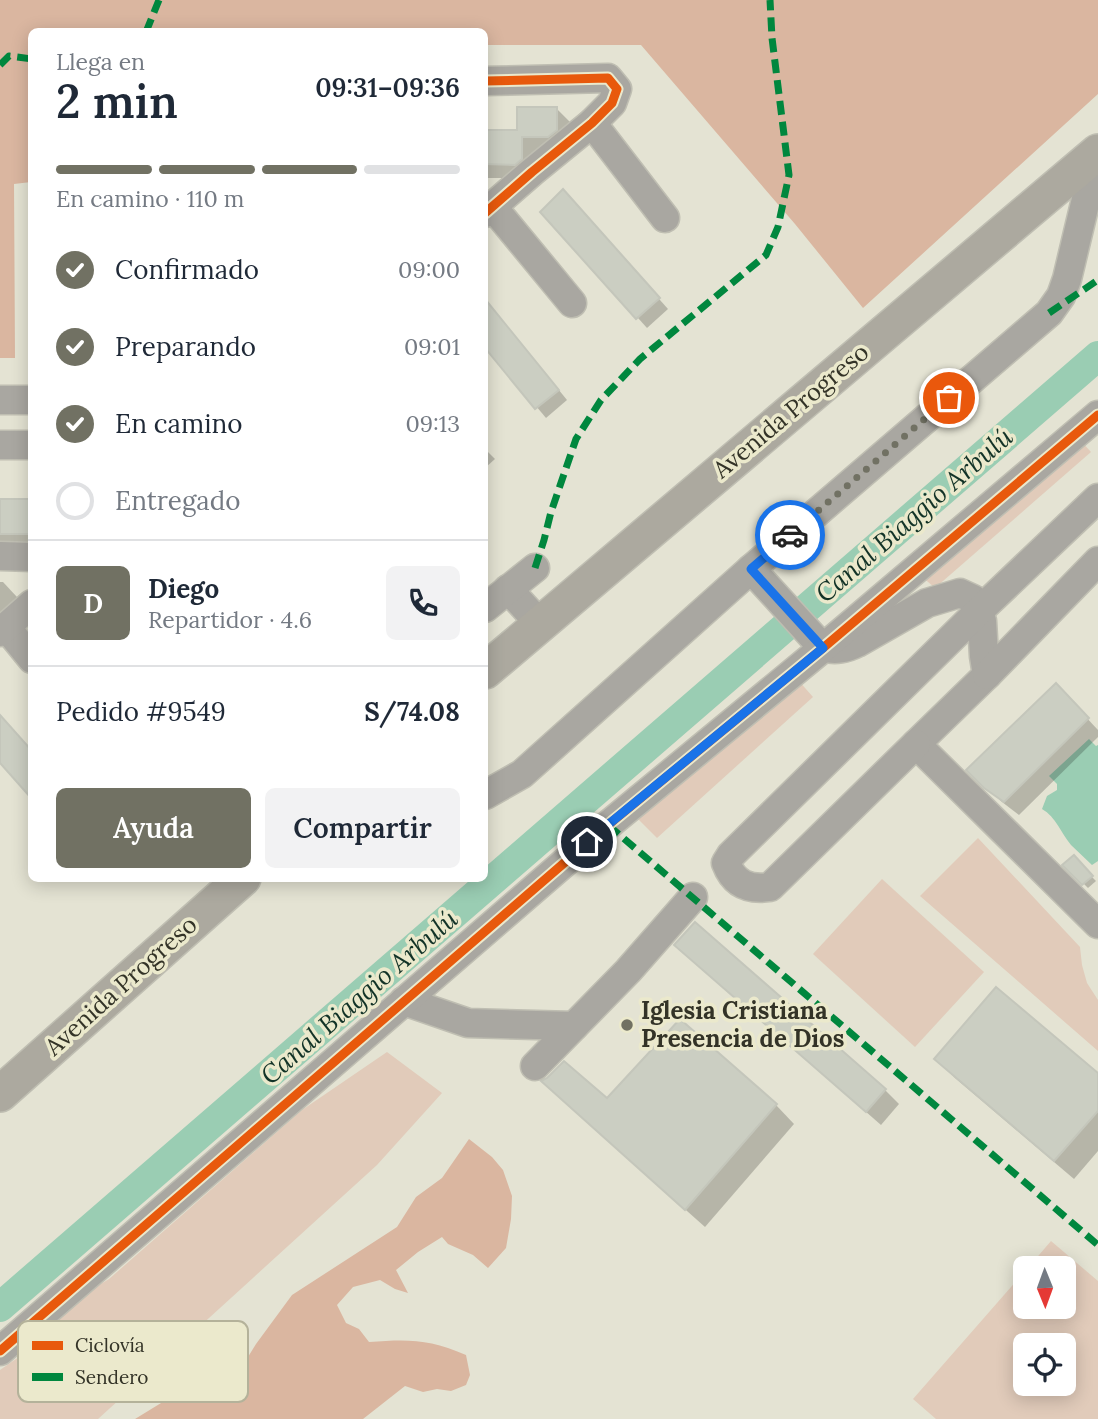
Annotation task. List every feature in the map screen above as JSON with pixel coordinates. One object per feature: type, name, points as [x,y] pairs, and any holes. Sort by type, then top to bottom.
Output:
[{"type":"main road","name":"Avenida Progreso","points":[[488,668],[1097,153]]},
{"type":"main road","name":"Avenida Progreso","points":[[0,1094],[238,882]]},
{"type":"street","points":[[488,81],[608,78],[617,89],[612,103],[592,123],[489,209],[572,303]]},
{"type":"street","points":[[592,123],[665,218]]},
{"type":"street","points":[[488,793],[522,774],[751,569],[1049,313],[1061,296],[1067,279],[1097,153]]},
{"type":"street","points":[[0,400],[28,400]]},
{"type":"street","points":[[35,1321],[608,824],[823,648],[1098,415]]},
{"type":"street","points":[[0,445],[28,445]]},
{"type":"street","points":[[1098,498],[731,855],[726,863],[730,873],[740,882],[757,889],[770,887],[987,675],[1098,561]]},
{"type":"street","points":[[0,556],[28,557]]},
{"type":"street","points":[[488,606],[535,568]]},
{"type":"street","points":[[751,569],[823,648],[846,649],[927,603],[960,593],[974,600],[982,621],[987,675]]},
{"type":"street","points":[[508,589],[540,624]]},
{"type":"street","points":[[28,607],[3,629],[28,655]]},
{"type":"street","points":[[916,744],[1098,923]]},
{"type":"street","points":[[535,1066],[628,971],[693,897]]},
{"type":"street","points":[[404,1001],[468,1023],[574,1026]]},
{"type":"street","points":[[0,1351],[18,1335]]},
{"type":"shaded area","points":[[0,0],[1098,0],[1098,94],[863,308],[795,224],[641,45],[488,45],[488,28],[28,28],[28,182],[14,184],[15,358],[0,358]]},
{"type":"shaded area","points":[[1080,440],[1091,452],[935,588],[920,575]]},
{"type":"shaded area","points":[[798,680],[813,697],[657,838],[638,819]]},
{"type":"shaded area","points":[[1089,739],[1098,745],[1098,861],[1092,865],[1071,845],[1055,821],[1042,809],[1047,796],[1057,790],[1057,784],[1049,776]]},
{"type":"shaded area","points":[[978,838],[1080,947],[1087,983],[1098,1000],[1098,1051],[920,896]]},
{"type":"shaded area","points":[[882,879],[984,972],[915,1047],[813,954]]},
{"type":"shaded area","points":[[387,1052],[442,1093],[377,1165],[206,1321],[55,1321],[89,1291],[109,1279],[302,1110]]},
{"type":"shaded area","points":[[469,1139],[492,1157],[503,1170],[512,1196],[506,1248],[488,1268],[473,1255],[448,1244],[442,1237],[396,1270],[408,1293],[380,1280],[353,1287],[337,1305],[346,1323],[359,1329],[369,1342],[419,1341],[466,1355],[470,1375],[466,1385],[451,1391],[437,1389],[423,1392],[405,1386],[363,1419],[135,1419],[163,1402],[248,1402],[248,1357],[292,1295],[397,1227],[416,1197],[442,1178]]},
{"type":"shaded area","points":[[1051,1241],[1069,1256],[1038,1256]]},
{"type":"shaded area","points":[[1076,1262],[1098,1281],[1098,1419],[936,1419],[913,1399],[1013,1285],[1013,1320],[1076,1320]]},
{"type":"shaded area","points":[[18,1358],[18,1402],[117,1402],[98,1419],[0,1419],[0,1370]]},
{"type":"building","points":[[517,107],[557,107],[557,130],[548,137],[522,137],[522,159],[515,165],[488,164],[488,130],[517,130]]},
{"type":"building","points":[[563,189],[660,298],[636,319],[540,212]]},
{"type":"building","points":[[488,303],[559,390],[535,409],[488,352]]},
{"type":"building","points":[[0,499],[28,499],[28,534],[0,534]]},
{"type":"building","points":[[1056,683],[1089,718],[1004,802],[984,788],[966,770]]},
{"type":"building","points":[[0,715],[28,746],[28,794],[0,763]]},
{"type":"building","points":[[1074,855],[1093,876],[1082,885],[1062,865]]},
{"type":"building","points":[[695,922],[886,1089],[866,1112],[674,945]]},
{"type":"building","points":[[996,987],[1098,1073],[1098,1111],[1054,1161],[934,1059]]},
{"type":"building","points":[[680,1019],[777,1104],[685,1210],[541,1081],[564,1061],[607,1098]]},
{"type":"waterway","name":"Canal Biaggio Arbulú","points":[[0,1307],[1098,356]]},
{"type":"marked path","points":[[148,28],[159,0]]},
{"type":"marked path","points":[[535,568],[576,439],[601,400],[640,359],[766,255],[778,227],[789,175],[772,38],[770,0]]},
{"type":"marked path","points":[[0,65],[9,56],[28,58]]},
{"type":"marked path","points":[[1049,313],[1098,280]]},
{"type":"marked path","points":[[608,825],[1098,1245]]},
{"type":"cycle path","points":[[488,81],[608,78],[617,89],[612,103],[592,123],[488,210]]},
{"type":"cycle path","points":[[35,1321],[608,825],[823,648],[1098,415]]},
{"type":"cycle path","points":[[0,1351],[18,1335]]},
{"type":"way so far","points":[[790,535],[949,398]]},
{"type":"place","name":"Iglesia Cristiana Presencia de Dios","points":[[627,1025]]},
{"type":"route","points":[[587,842],[823,648],[751,569],[790,535]]}]
